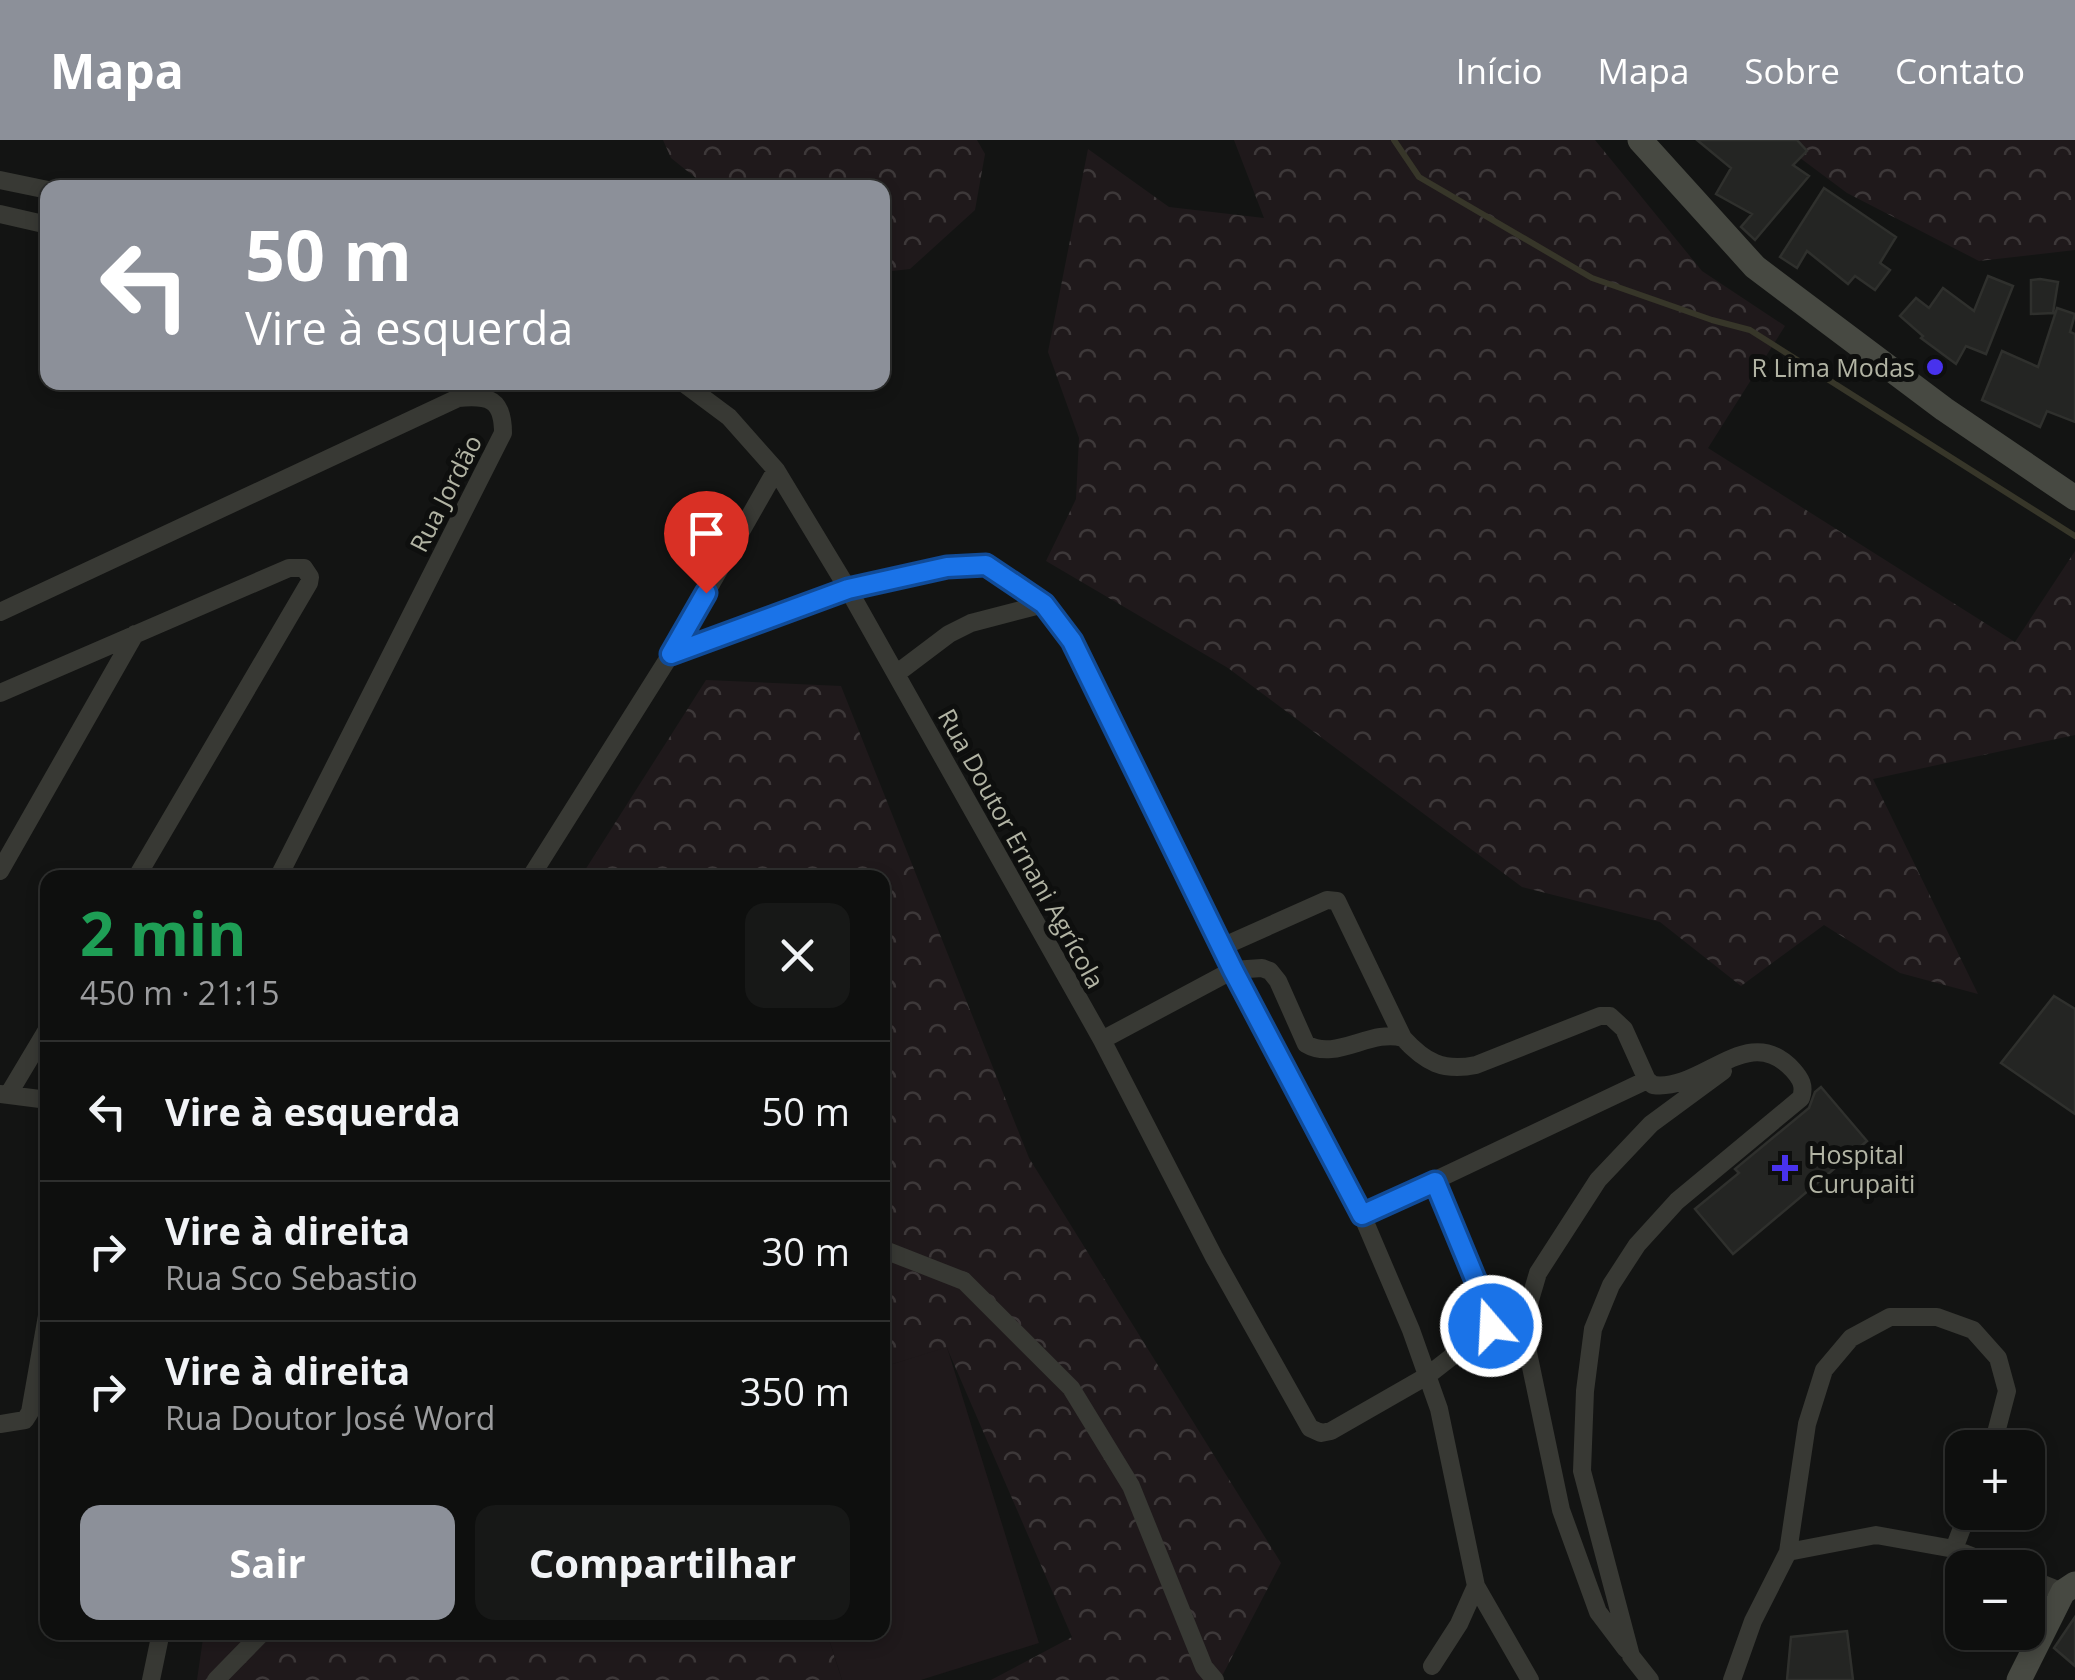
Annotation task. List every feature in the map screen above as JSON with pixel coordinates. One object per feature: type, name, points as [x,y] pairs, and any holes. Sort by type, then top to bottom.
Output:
[{"type":"street","points":[[1640,140],[1755,266],[1944,409],[2075,498]]},
{"type":"street","points":[[0,180],[40,188]]},
{"type":"street","points":[[0,214],[40,223]]},
{"type":"street","name":"Rua Doutor Ernani Agrícola","points":[[693,390],[729,417],[776,470],[848,589],[1102,1040],[1214,1257],[1310,1428],[1320,1433],[1330,1431],[1427,1376]]},
{"type":"street","name":"Rua Jordão","points":[[0,612],[458,398],[480,396],[494,402],[503,414],[504,433],[282,870]]},
{"type":"street","points":[[535,870],[671,654],[776,470]]},
{"type":"street","points":[[671,654],[848,589],[947,567],[986,565],[1044,604],[1072,641],[1233,970],[1362,1215],[1412,1330],[1439,1409],[1476,1586],[1530,1680]]},
{"type":"street","points":[[0,694],[288,568],[296,566],[308,572],[309,583],[141,870]]},
{"type":"street","points":[[896,674],[948,634],[971,623],[1044,604]]},
{"type":"street","points":[[0,872],[135,634]]},
{"type":"street","points":[[1224,946],[1332,898],[1337,901],[1403,1038],[1417,1054],[1435,1065],[1454,1070],[1476,1066],[1600,1016],[1610,1016],[1624,1030],[1647,1080],[1662,1086],[1748,1053],[1770,1051],[1780,1056],[1802,1084],[1802,1098],[1677,1201],[1637,1244],[1611,1285],[1593,1330],[1584,1392],[1582,1471],[1632,1656]]},
{"type":"street","points":[[1102,1040],[1233,970],[1262,968],[1278,981],[1306,1044],[1315,1050],[1388,1034],[1403,1038]]},
{"type":"street","points":[[40,1040],[4,1095],[40,1099]]},
{"type":"street","points":[[1650,1680],[1598,1612],[1562,1510],[1526,1343],[1530,1300],[1538,1274],[1598,1180],[1650,1124],[1748,1053]]},
{"type":"street","points":[[1362,1215],[1647,1080]]},
{"type":"street","points":[[1427,1376],[1488,1331],[1492,1320],[1435,1182]]},
{"type":"street","points":[[890,1252],[964,1281],[1071,1388],[1130,1486],[1204,1666],[1215,1680]]},
{"type":"street","points":[[1732,1680],[1753,1621],[1788,1552],[1806,1424],[1824,1370],[1851,1338],[1890,1317],[1937,1316],[1973,1330],[1998,1358],[2007,1391],[1997,1430]]},
{"type":"street","points":[[0,1424],[26,1420],[40,1355]]},
{"type":"street","points":[[1954,1548],[1961,1530]]},
{"type":"street","points":[[1788,1552],[1876,1535],[1959,1550]]},
{"type":"street","points":[[1432,1666],[1459,1624],[1476,1586]]},
{"type":"street","points":[[2019,1680],[2069,1588]]},
{"type":"street","points":[[151,1680],[159,1640]]},
{"type":"street","points":[[216,1680],[255,1640]]},
{"type":"green space","points":[[663,140],[977,140],[985,154],[975,210],[910,269],[890,271],[890,180],[698,180],[671,158]]},
{"type":"green space","points":[[1234,140],[1595,140],[1702,271],[1785,326],[1708,448],[2015,642],[2075,551],[2075,735],[1873,779],[1978,994],[1900,973],[1824,925],[1741,986],[1660,922],[1522,887],[1228,668],[1046,561],[1076,499],[1079,438],[1048,352],[1088,149],[1169,207],[1264,218]]},
{"type":"green space","points":[[1776,140],[2075,140],[2075,250],[1979,261],[1847,193]]},
{"type":"green space","points":[[706,680],[841,686],[1029,1158],[1281,1563],[1220,1680],[991,1680],[1072,1637],[947,1348],[890,1365],[890,870],[585,870]]},
{"type":"green space","points":[[947,1347],[1039,1643],[921,1680],[842,1680],[829,1640],[890,1640],[890,1365]]},
{"type":"green space","points":[[203,1640],[829,1640],[842,1680],[197,1680]]},
{"type":"building","points":[[1697,140],[1797,140],[1807,151],[1793,165],[1809,176],[1755,240],[1741,227],[1752,214],[1716,194],[1731,168]]},
{"type":"building","points":[[1824,188],[1896,237],[1880,263],[1890,270],[1875,290],[1855,276],[1848,284],[1807,251],[1797,268],[1780,257]]},
{"type":"building","points":[[1988,276],[2013,286],[1986,354],[1966,346],[1956,364],[1921,338],[1900,316],[1916,298],[1929,308],[1943,288],[1974,311]]},
{"type":"building","points":[[2031,280],[2058,282],[2053,313],[2031,314]]},
{"type":"building","points":[[2057,308],[2075,314],[2070,332],[2075,334],[2075,422],[2047,411],[2040,427],[1982,400],[2002,351],[2038,367]]},
{"type":"building","points":[[2054,996],[2075,1009],[2075,1114],[2001,1063]]},
{"type":"building","name":"Hospital Curupaiti","points":[[1821,1087],[1867,1141],[1733,1254],[1695,1209],[1739,1173],[1735,1169],[1809,1108]]},
{"type":"building","points":[[2075,1617],[2075,1666],[2054,1648]]},
{"type":"building","points":[[1847,1631],[1853,1680],[1787,1680],[1791,1637]]},
{"type":"waterway","points":[[1394,140],[1419,177],[1592,278],[1750,330],[2075,536]]},
{"type":"place","name":"R Lima Modas","points":[[1935,367]]},
{"type":"place","name":"Hospital Curupaiti","points":[[1785,1168]]},
{"type":"route","points":[[706,593],[671,654],[848,589],[947,567],[986,565],[1044,604],[1072,641],[1233,970],[1362,1215],[1435,1182],[1492,1320],[1491,1326]]}]
